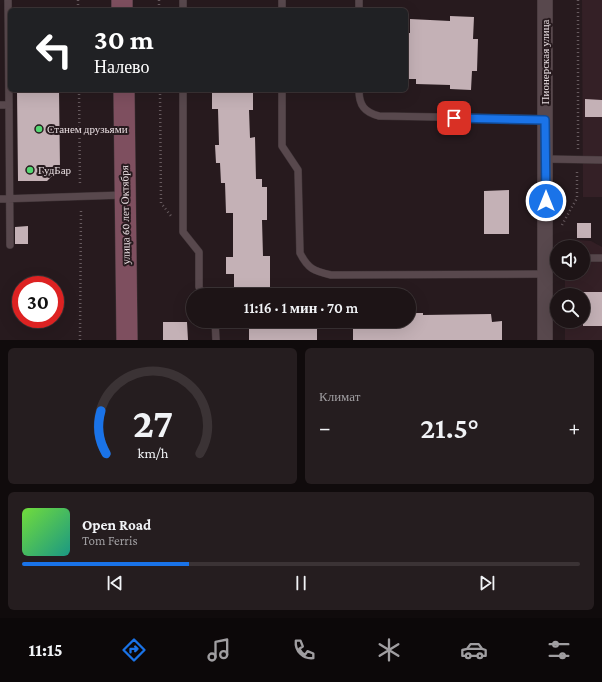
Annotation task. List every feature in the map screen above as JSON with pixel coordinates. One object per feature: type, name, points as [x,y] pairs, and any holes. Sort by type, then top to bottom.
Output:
[{"type":"main road","name":"улица 60 лет Октября","points":[[124,92],[127,340]]},
{"type":"street","name":"Пионерская улица","points":[[545,0],[545,120],[550,240]]},
{"type":"street","name":"Пионерская улица","points":[[545,340],[546,274],[550,261]]},
{"type":"lane","points":[[9,92],[10,245]]},
{"type":"lane","points":[[183,92],[184,232],[199,252],[200,288]]},
{"type":"lane","points":[[282,92],[282,146],[298,170],[300,253],[305,264],[316,272],[331,276],[546,274]]},
{"type":"lane","points":[[359,92],[359,100],[364,108],[371,114],[379,116],[545,120]]},
{"type":"lane","points":[[0,105],[9,105]]},
{"type":"lane","points":[[546,159],[602,160]]},
{"type":"lane","points":[[0,199],[125,195]]},
{"type":"lane","points":[[590,258],[602,258]]},
{"type":"lane","points":[[215,328],[216,340]]},
{"type":"path","points":[[562,232],[562,224],[577,198],[578,0]]},
{"type":"path","points":[[79,92],[81,197],[80,340]]},
{"type":"path","points":[[160,92],[161,203],[184,232]]},
{"type":"shaded area","points":[[582,0],[602,0],[602,197],[583,197]]},
{"type":"shaded area","points":[[590,241],[602,247],[602,340],[565,340],[565,328],[590,328],[590,288],[565,288],[565,280],[590,280]]},
{"type":"building","points":[[450,16],[474,17],[473,39],[478,39],[477,71],[472,71],[471,90],[450,89],[450,85],[416,84],[416,79],[408,79],[408,33],[410,33],[410,19],[450,21]]},
{"type":"building","name":"Станем друзьями","points":[[17,92],[59,92],[60,168],[47,181],[18,181]]},
{"type":"building","points":[[212,92],[253,92],[253,110],[249,110],[250,138],[255,137],[256,179],[262,179],[262,187],[267,187],[267,220],[262,220],[263,256],[270,256],[270,288],[234,288],[234,274],[226,274],[226,257],[233,257],[233,213],[226,213],[225,183],[221,183],[220,163],[216,163],[215,145],[219,145],[218,109],[212,109]]},
{"type":"building","points":[[585,99],[602,100],[602,117],[585,117]]},
{"type":"building","points":[[509,190],[509,234],[484,234],[484,191]]},
{"type":"building","points":[[577,223],[591,223],[591,238],[577,238]]},
{"type":"building","points":[[28,226],[28,244],[15,244],[15,227]]},
{"type":"building","points":[[590,292],[602,292],[602,326],[590,326]]},
{"type":"building","points":[[416,313],[423,313],[423,315],[491,314],[492,322],[502,321],[502,340],[353,340],[353,328],[416,328]]},
{"type":"building","points":[[163,322],[186,322],[188,340],[163,340]]},
{"type":"building","points":[[249,328],[317,328],[317,340],[249,340]]},
{"type":"place","name":"Станем друзьями","points":[[39,129]]},
{"type":"place","name":"ГудБар","points":[[30,170]]},
{"type":"route","points":[[454,118],[545,120],[546,201]]}]
